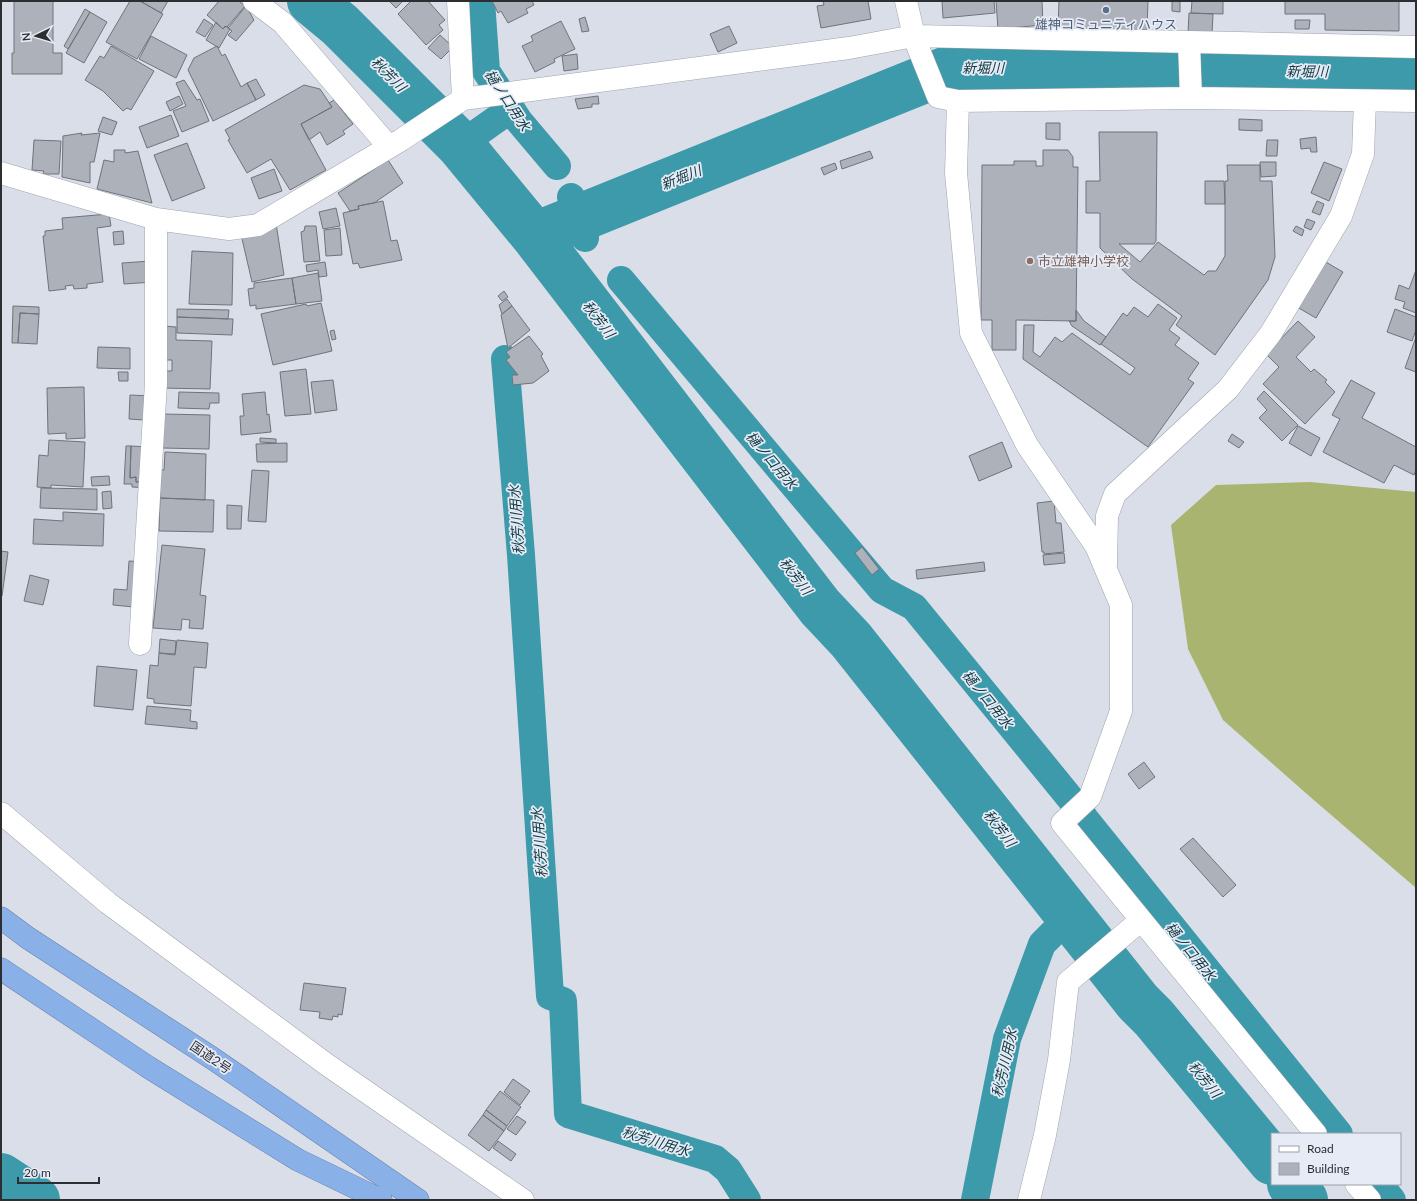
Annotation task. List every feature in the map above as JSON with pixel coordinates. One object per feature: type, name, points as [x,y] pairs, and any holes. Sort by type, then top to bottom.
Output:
[{"type":"highway","name":"国道2号","points":[[1,918],[28,938],[212,1058],[418,1200]]},
{"type":"highway","points":[[1,969],[148,1067],[298,1160],[381,1200]]},
{"type":"street","points":[[254,1],[282,23],[395,144]]},
{"type":"street","points":[[458,1],[459,102]]},
{"type":"street","points":[[906,1],[915,40],[948,99],[971,333],[1027,445],[1096,546],[1121,605],[1121,711],[1090,797],[1062,823],[1315,1133]]},
{"type":"street","points":[[1,173],[156,219],[229,229],[258,225],[395,144],[459,102],[915,40],[1189,48],[1416,47]]},
{"type":"street","points":[[1189,48],[1191,92]]},
{"type":"street","points":[[948,99],[1191,92],[1365,101],[1416,101]]},
{"type":"street","points":[[1106,567],[1107,516],[1115,494],[1228,389],[1270,333],[1341,216],[1363,154],[1365,101]]},
{"type":"street","points":[[140,644],[156,383],[156,219]]},
{"type":"street","points":[[1,813],[108,903],[326,1064],[523,1200]]},
{"type":"street","points":[[1029,1200],[1045,1135],[1059,1060],[1068,982],[1141,920]]},
{"type":"street","points":[[1357,1185],[1370,1200]]},
{"type":"green space","points":[[1310,482],[1416,492],[1416,888],[1223,720],[1188,649],[1171,525],[1216,485]]},
{"type":"building","points":[[14,1],[53,1],[53,53],[62,53],[62,74],[12,74],[12,53],[14,53]]},
{"type":"building","points":[[130,1],[140,1],[163,14],[137,59],[106,42]]},
{"type":"building","points":[[140,1],[168,1],[161,13]]},
{"type":"building","points":[[219,1],[239,1],[245,6],[227,27],[226,26],[223,29],[207,15]]},
{"type":"building","points":[[389,1],[403,1],[396,8]]},
{"type":"building","points":[[411,1],[428,1],[445,20],[439,25],[443,30],[426,45],[398,14]]},
{"type":"building","points":[[492,1],[532,1],[534,5],[526,9],[528,13],[508,23],[501,11],[498,13]]},
{"type":"building","points":[[823,1],[868,1],[871,19],[821,28],[817,6],[824,5]]},
{"type":"building","points":[[942,1],[994,1],[995,13],[943,18]]},
{"type":"building","points":[[996,1],[1042,1],[1043,25],[998,29]]},
{"type":"building","points":[[1059,1],[1148,1],[1147,30],[1058,28]]},
{"type":"building","points":[[1172,1],[1180,1],[1180,12],[1172,11]]},
{"type":"building","points":[[1192,1],[1223,1],[1223,14],[1191,13]]},
{"type":"building","points":[[1285,1],[1399,1],[1399,31],[1325,30],[1325,14],[1285,14]]},
{"type":"building","points":[[246,6],[254,20],[236,41],[228,35],[232,31],[228,28]]},
{"type":"building","points":[[85,9],[90,12],[68,49],[64,46]]},
{"type":"building","points":[[90,12],[107,22],[84,63],[66,53]]},
{"type":"building","points":[[1189,13],[1213,14],[1212,34],[1188,33]]},
{"type":"building","points":[[585,17],[589,31],[582,32],[579,19]]},
{"type":"building","points":[[204,19],[213,25],[205,37],[196,32]]},
{"type":"building","points":[[1295,20],[1310,20],[1309,29],[1295,29]]},
{"type":"building","points":[[561,21],[575,49],[554,59],[555,62],[535,72],[522,46],[533,41],[531,36]]},
{"type":"building","points":[[216,22],[223,29],[225,26],[230,29],[219,48],[206,40]]},
{"type":"building","points":[[729,26],[737,43],[718,52],[710,34]]},
{"type":"building","points":[[440,35],[453,47],[441,59],[428,48]]},
{"type":"building","points":[[151,36],[187,55],[176,78],[139,59]]},
{"type":"building","points":[[111,46],[154,71],[131,110],[127,108],[123,111],[103,91],[85,80],[100,56],[104,58]]},
{"type":"building","points":[[217,46],[222,56],[225,54],[241,87],[247,83],[256,100],[213,121],[188,70],[194,58]]},
{"type":"building","points":[[577,54],[578,69],[564,71],[562,56]]},
{"type":"building","points":[[256,79],[265,95],[256,100],[247,83]]},
{"type":"building","points":[[184,80],[197,100],[200,99],[209,121],[182,132],[173,111],[186,106],[176,83]]},
{"type":"building","points":[[304,85],[320,89],[332,107],[301,124],[326,170],[290,190],[271,159],[247,173],[228,140],[230,139],[225,130]]},
{"type":"building","points":[[179,96],[183,104],[170,111],[166,102]]},
{"type":"building","points":[[598,96],[599,104],[592,104],[592,107],[578,109],[575,99]]},
{"type":"building","points":[[334,100],[353,124],[343,131],[345,134],[327,145],[320,132],[309,140],[301,124],[332,107],[329,103]]},
{"type":"building","points":[[171,115],[179,136],[147,148],[139,127]]},
{"type":"building","points":[[103,117],[117,122],[112,135],[98,131]]},
{"type":"building","points":[[1239,119],[1262,120],[1262,131],[1239,130]]},
{"type":"building","points":[[1046,123],[1060,123],[1060,140],[1046,139]]},
{"type":"building","name":"市立雄神小学校","points":[[1099,132],[1157,132],[1156,241],[1154,244],[1119,244],[1140,262],[1158,242],[1204,275],[1208,271],[1216,271],[1225,256],[1225,181],[1228,181],[1227,165],[1260,165],[1260,181],[1272,181],[1275,257],[1268,280],[1215,355],[1176,325],[1182,316],[1132,279],[1100,248],[1100,213],[1086,213],[1086,181],[1100,181]]},
{"type":"building","points":[[82,133],[81,135],[100,133],[94,162],[90,162],[90,183],[62,177],[63,136]]},
{"type":"building","points":[[1316,137],[1317,152],[1311,152],[1310,148],[1301,149],[1300,139]]},
{"type":"building","points":[[34,140],[61,141],[59,174],[43,174],[44,171],[32,170]]},
{"type":"building","points":[[1267,140],[1278,140],[1277,156],[1266,156]]},
{"type":"building","points":[[187,143],[205,188],[172,201],[154,155]]},
{"type":"building","points":[[114,150],[125,150],[125,153],[138,151],[152,203],[97,189],[104,160],[114,162]]},
{"type":"building","points":[[1043,150],[1068,150],[1073,157],[1073,167],[1078,167],[1076,321],[1016,320],[1016,350],[992,350],[992,320],[981,320],[982,165],[1014,165],[1014,161],[1036,161],[1036,166],[1043,166]]},
{"type":"building","points":[[870,151],[873,158],[842,169],[840,161]]},
{"type":"building","points":[[388,160],[403,183],[374,203],[358,206],[359,209],[350,211],[338,193]]},
{"type":"building","points":[[1260,162],[1276,162],[1276,176],[1261,177]]},
{"type":"building","points":[[1324,162],[1342,169],[1329,201],[1311,193]]},
{"type":"building","points":[[835,163],[837,169],[824,175],[821,168]]},
{"type":"building","points":[[274,169],[282,191],[259,199],[251,178]]},
{"type":"building","points":[[1205,181],[1224,181],[1225,204],[1205,204]]},
{"type":"building","points":[[383,201],[391,241],[397,240],[402,260],[360,268],[358,263],[353,264],[343,213],[359,209],[358,206]]},
{"type":"building","points":[[1317,201],[1324,204],[1320,215],[1312,212]]},
{"type":"building","points":[[336,208],[340,226],[323,229],[319,212]]},
{"type":"building","points":[[109,214],[111,226],[97,228],[103,282],[87,284],[87,288],[74,289],[73,285],[65,286],[66,289],[49,291],[43,236],[45,236],[45,231],[63,229],[62,218]]},
{"type":"building","points":[[1307,219],[1315,222],[1311,230],[1304,227]]},
{"type":"building","points":[[276,223],[284,275],[252,282],[240,230]]},
{"type":"building","points":[[305,226],[316,226],[320,261],[304,262],[301,232],[304,231]]},
{"type":"building","points":[[1296,226],[1304,230],[1302,236],[1293,231]]},
{"type":"building","points":[[340,228],[342,255],[326,256],[324,230]]},
{"type":"building","points":[[123,231],[124,244],[114,245],[113,232]]},
{"type":"building","points":[[192,251],[233,253],[232,305],[189,304]]},
{"type":"building","points":[[151,261],[153,282],[124,284],[122,263]]},
{"type":"building","points":[[1324,261],[1343,272],[1316,318],[1297,307]]},
{"type":"building","points":[[325,262],[327,276],[319,277],[318,270],[307,272],[306,265]]},
{"type":"building","points":[[1416,270],[1416,313],[1403,308],[1405,302],[1395,299],[1399,285],[1409,289]]},
{"type":"building","points":[[318,273],[322,301],[296,304],[292,278]]},
{"type":"building","points":[[292,278],[296,304],[256,309],[256,305],[250,306],[248,289],[254,288],[254,283]]},
{"type":"building","points":[[504,291],[508,297],[502,301],[498,296]]},
{"type":"building","points":[[507,299],[512,306],[502,314],[499,305]]},
{"type":"building","points":[[321,303],[332,351],[273,365],[261,314],[306,304],[307,306]]},
{"type":"building","points":[[1158,304],[1177,318],[1169,330],[1180,338],[1175,345],[1199,363],[1188,379],[1194,383],[1148,447],[1023,359],[1024,325],[1034,325],[1033,352],[1040,357],[1055,337],[1062,342],[1072,333],[1130,375],[1135,368],[1101,344],[1123,313],[1127,316],[1134,307],[1148,317]]},
{"type":"building","points":[[13,306],[39,307],[39,314],[20,313],[18,343],[12,343]]},
{"type":"building","points":[[512,306],[530,330],[508,348],[501,315]]},
{"type":"building","points":[[177,309],[229,310],[228,319],[177,317]]},
{"type":"building","points":[[1395,309],[1416,317],[1416,330],[1412,341],[1387,332]]},
{"type":"building","points":[[1076,310],[1084,321],[1106,337],[1100,345],[1072,326],[1069,321],[1076,321]]},
{"type":"building","points":[[20,313],[39,314],[37,344],[18,343]]},
{"type":"building","points":[[177,317],[233,319],[232,335],[177,333]]},
{"type":"building","points":[[1298,321],[1315,337],[1296,357],[1311,372],[1314,369],[1327,380],[1325,382],[1335,392],[1305,424],[1263,384],[1279,367],[1266,354]]},
{"type":"building","points":[[164,326],[176,327],[176,340],[212,341],[210,389],[161,388],[162,371],[172,371],[172,360],[162,360]]},
{"type":"building","points":[[334,330],[336,339],[332,340],[330,331]]},
{"type":"building","points":[[529,336],[543,354],[541,356],[549,371],[533,383],[513,385],[512,375],[518,375],[506,360],[510,357],[506,352]]},
{"type":"building","points":[[1416,337],[1416,372],[1405,368]]},
{"type":"building","points":[[98,347],[130,348],[130,369],[97,368]]},
{"type":"building","points":[[306,369],[311,414],[285,416],[280,372]]},
{"type":"building","points":[[118,372],[128,372],[128,381],[119,381]]},
{"type":"building","points":[[333,380],[337,410],[315,413],[311,382]]},
{"type":"building","points":[[1351,380],[1375,393],[1362,418],[1416,447],[1416,470],[1414,475],[1394,465],[1384,483],[1323,452],[1340,419],[1332,415]]},
{"type":"building","points":[[84,387],[85,438],[66,439],[66,433],[48,434],[47,388]]},
{"type":"building","points":[[1264,391],[1298,425],[1282,441],[1259,418],[1267,410],[1257,399]]},
{"type":"building","points":[[179,392],[219,393],[219,403],[210,403],[209,409],[178,408]]},
{"type":"building","points":[[265,392],[267,415],[269,414],[271,432],[241,435],[240,416],[244,416],[242,394]]},
{"type":"building","points":[[130,395],[150,396],[144,420],[129,419]]},
{"type":"building","points":[[163,414],[210,415],[209,449],[162,448]]},
{"type":"building","points":[[1298,426],[1320,438],[1311,456],[1289,443]]},
{"type":"building","points":[[1232,434],[1244,442],[1239,448],[1228,441]]},
{"type":"building","points":[[260,438],[276,439],[276,443],[260,442]]},
{"type":"building","points":[[49,440],[85,442],[83,487],[51,485],[51,488],[37,487],[39,455],[48,456]]},
{"type":"building","points":[[1002,442],[1012,467],[979,481],[969,456]]},
{"type":"building","points":[[287,443],[287,462],[257,462],[256,444]]},
{"type":"building","points":[[126,446],[131,446],[130,478],[136,477],[136,482],[148,482],[148,488],[132,487],[132,484],[124,484]]},
{"type":"building","points":[[131,446],[149,447],[148,482],[136,482],[136,477],[130,478]]},
{"type":"building","points":[[165,452],[206,454],[205,500],[160,498],[161,470],[164,470]]},
{"type":"building","points":[[252,470],[269,471],[266,522],[248,521]]},
{"type":"building","points":[[109,476],[110,485],[92,486],[91,477]]},
{"type":"building","points":[[41,488],[97,489],[97,510],[40,508]]},
{"type":"building","points":[[111,491],[112,508],[103,509],[102,492]]},
{"type":"building","points":[[160,498],[214,500],[213,532],[159,531]]},
{"type":"building","points":[[1054,501],[1056,523],[1061,523],[1064,552],[1044,554],[1044,552],[1042,552],[1037,503]]},
{"type":"building","points":[[227,505],[242,506],[241,529],[227,529]]},
{"type":"building","points":[[63,512],[104,514],[103,546],[33,544],[34,519],[63,521]]},
{"type":"building","points":[[162,545],[205,549],[200,595],[206,596],[203,629],[189,628],[190,620],[182,619],[181,630],[153,628]]},
{"type":"building","points":[[862,547],[879,569],[872,575],[855,553]]},
{"type":"building","points":[[1,551],[8,552],[2,596],[1,596]]},
{"type":"building","points":[[1064,553],[1065,563],[1044,565],[1043,555]]},
{"type":"building","points":[[129,561],[147,562],[134,607],[113,605],[114,589],[127,590]]},
{"type":"building","points":[[984,562],[985,571],[917,579],[916,570]]},
{"type":"building","points":[[30,575],[49,580],[43,605],[24,601]]},
{"type":"building","points":[[160,639],[176,641],[175,654],[159,653]]},
{"type":"building","points":[[177,640],[208,643],[206,668],[194,667],[191,706],[154,703],[154,699],[147,698],[150,665],[158,666],[159,653],[175,655]]},
{"type":"building","points":[[97,666],[137,670],[133,710],[94,706]]},
{"type":"building","points":[[147,706],[191,710],[190,721],[197,722],[197,729],[145,724]]},
{"type":"building","points":[[1144,762],[1155,777],[1139,789],[1128,774]]},
{"type":"building","points":[[1193,838],[1236,885],[1223,897],[1180,849]]},
{"type":"building","points":[[304,983],[346,988],[342,1015],[338,1014],[338,1017],[333,1016],[332,1020],[319,1018],[320,1012],[300,1010]]},
{"type":"building","points":[[513,1079],[530,1091],[520,1105],[504,1092]]},
{"type":"building","points":[[500,1091],[521,1107],[507,1126],[486,1110]]},
{"type":"building","points":[[486,1110],[507,1126],[504,1131],[483,1115]]},
{"type":"building","points":[[483,1115],[504,1131],[489,1151],[468,1135]]},
{"type":"building","points":[[517,1116],[526,1122],[516,1135],[507,1129]]},
{"type":"building","points":[[498,1141],[516,1154],[511,1161],[493,1148]]},
{"type":"waterway","name":"秋芳川","points":[[311,1],[340,25],[460,145],[535,236],[820,607],[851,640],[1138,1002],[1154,1018],[1271,1160]]},
{"type":"waterway","name":"樋ノ口用水","points":[[481,1],[486,71],[519,121],[557,166]]},
{"type":"waterway","name":"新堀川","points":[[535,236],[957,66],[1416,72]]},
{"type":"waterway","points":[[460,145],[511,109]]},
{"type":"waterway","name":"樋ノ口用水","points":[[571,197],[585,238]]},
{"type":"waterway","name":"樋ノ口用水","points":[[621,280],[882,590],[914,607],[1074,803],[1085,819],[1338,1133]]},
{"type":"waterway","name":"秋芳川用水","points":[[505,359],[521,555],[550,996],[563,1001],[568,1114],[715,1159],[728,1170],[747,1200]]},
{"type":"waterway","name":"秋芳川用水","points":[[975,1200],[1007,1039],[1042,944],[1070,916]]},
{"type":"waterway","points":[[1,1177],[36,1200]]},
{"type":"waterway","name":"秋芳川","points":[[1292,1185],[1304,1200]]},
{"type":"waterway","name":"樋ノ口用水","points":[[1380,1185],[1392,1200]]},
{"type":"place","name":"雄神コミュニティハウス","points":[[1106,10]]},
{"type":"place","name":"市立雄神小学校","points":[[1030,261]]}]
